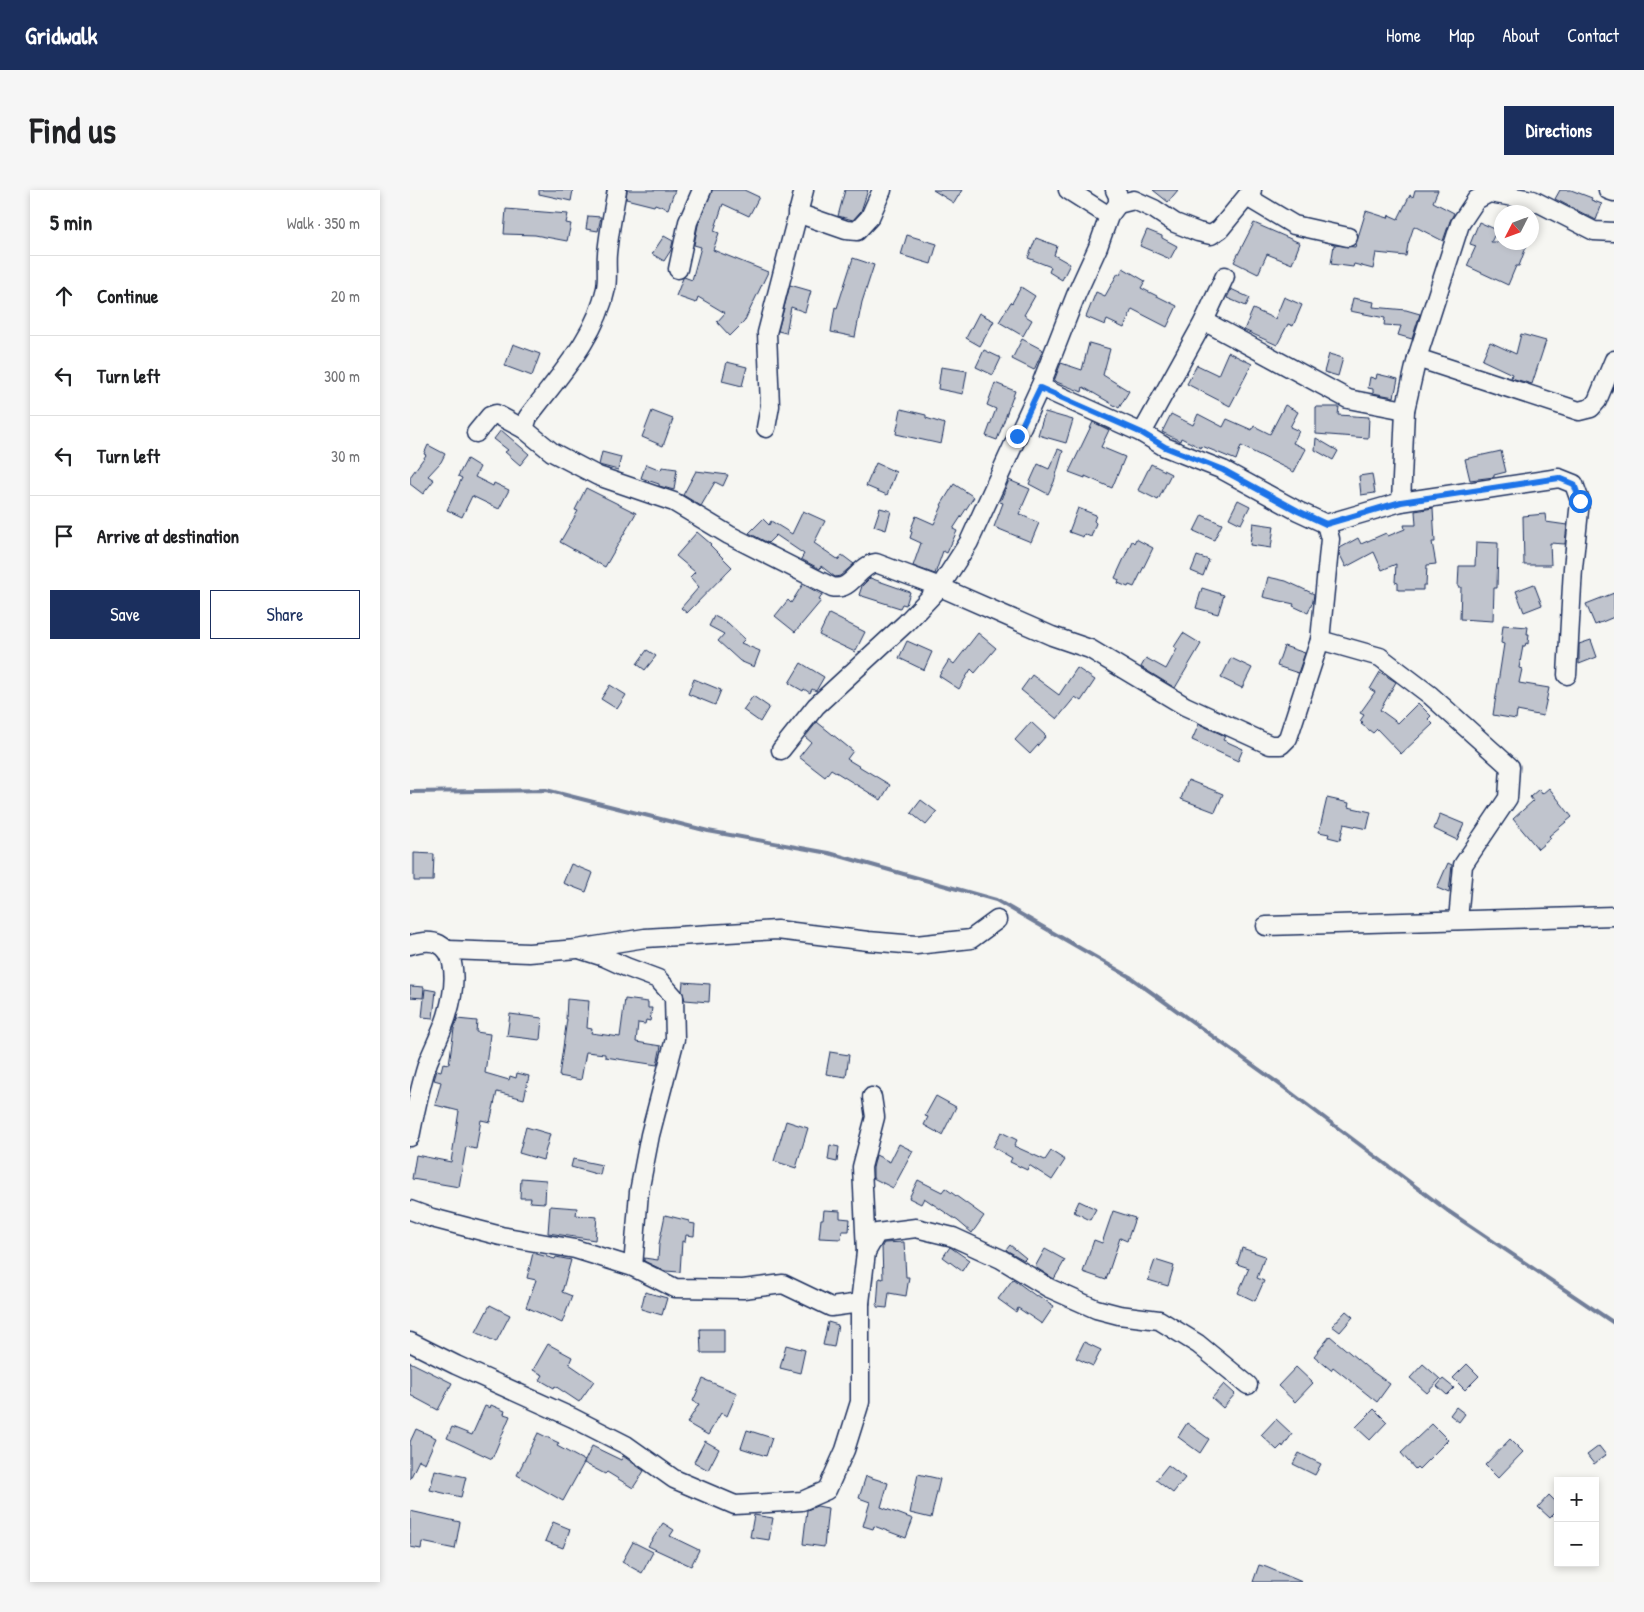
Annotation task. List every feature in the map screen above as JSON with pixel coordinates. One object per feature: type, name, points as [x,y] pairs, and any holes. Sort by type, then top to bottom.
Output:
[{"type":"street","points":[[524,429],[528,417],[579,349],[598,315],[606,287],[607,254],[617,190]]},
{"type":"street","points":[[678,269],[688,222],[702,190]]},
{"type":"street","points":[[797,213],[846,230],[857,231],[870,217],[882,190]]},
{"type":"street","points":[[1068,190],[1114,203],[1134,200],[1154,209],[1175,223],[1211,235],[1220,229],[1250,194],[1294,225],[1348,237]]},
{"type":"street","points":[[1608,190],[1614,192]]},
{"type":"street","points":[[766,428],[770,406],[767,333],[797,213],[800,192]]},
{"type":"street","points":[[1401,502],[1405,410],[1417,358],[1460,224],[1476,200],[1489,193],[1532,200],[1594,231],[1614,232]]},
{"type":"street","points":[[781,750],[816,706],[906,623],[940,587],[969,542],[1040,388],[1076,295],[1098,248],[1114,203]]},
{"type":"street","points":[[1142,433],[1204,321],[1225,276]]},
{"type":"street","points":[[1204,321],[1348,399],[1405,410]]},
{"type":"street","points":[[1417,358],[1579,411],[1591,408],[1597,401],[1614,360]]},
{"type":"street","points":[[1040,388],[1142,433],[1165,447],[1223,470],[1326,524],[1401,502],[1559,478],[1574,484],[1580,501],[1573,568],[1567,675]]},
{"type":"street","points":[[476,433],[490,416],[496,414],[524,429],[552,452],[582,468],[598,476],[674,502],[729,535],[832,588],[839,589],[869,564],[876,563],[940,587],[1052,636],[1090,649],[1185,706],[1270,744],[1281,745],[1288,738],[1320,640],[1330,540],[1326,524]]},
{"type":"street","points":[[1320,640],[1380,657],[1430,695],[1510,767],[1508,798],[1463,864],[1458,920]]},
{"type":"street","points":[[1266,926],[1614,916]]},
{"type":"street","points":[[410,945],[417,942],[438,943],[448,950],[529,953],[577,949],[645,938],[777,930],[916,945],[971,939],[997,920]]},
{"type":"street","points":[[577,949],[604,957],[658,979],[674,997],[674,1039],[650,1135],[640,1192],[632,1266]]},
{"type":"street","points":[[410,1137],[428,1063],[447,1015],[452,990],[453,965],[448,950]]},
{"type":"street","points":[[410,1342],[591,1427],[626,1445],[674,1480],[735,1505],[802,1501],[827,1490],[846,1450],[860,1402],[860,1303],[866,1252],[862,1167],[875,1117],[872,1097]]},
{"type":"street","points":[[410,1210],[432,1218],[501,1236],[575,1249],[632,1266],[675,1288],[743,1289],[783,1284],[831,1307],[860,1303]]},
{"type":"street","points":[[866,1252],[877,1233],[916,1228],[953,1237],[1001,1259],[1049,1288],[1096,1309],[1119,1315],[1159,1320],[1198,1344],[1248,1385]]},
{"type":"building","points":[[539,190],[573,190],[571,201],[539,194]]},
{"type":"building","points":[[627,190],[675,190],[668,209],[655,204],[654,206],[626,199]]},
{"type":"building","points":[[712,190],[744,190],[759,197],[749,216],[723,204],[714,231],[719,233],[713,250],[768,272],[744,322],[730,336],[717,322],[725,313],[698,297],[696,303],[676,296],[684,277],[692,280],[701,247],[694,245],[698,225]]},
{"type":"building","points":[[845,190],[868,190],[861,211],[853,220],[838,216]]},
{"type":"building","points":[[933,190],[962,190],[954,203]]},
{"type":"building","points":[[1153,190],[1178,190],[1168,202]]},
{"type":"building","points":[[1415,190],[1438,190],[1433,202],[1454,213],[1443,241],[1414,226],[1406,256],[1376,253],[1373,269],[1354,264],[1353,267],[1331,264],[1334,245],[1355,247],[1366,211],[1388,218],[1389,215],[1398,219],[1410,195],[1413,197]]},
{"type":"building","points":[[1560,190],[1571,190],[1602,204],[1596,220],[1555,199]]},
{"type":"building","points":[[506,209],[568,214],[566,223],[571,224],[567,241],[535,235],[504,234]]},
{"type":"building","points":[[588,216],[601,217],[598,231],[586,229]]},
{"type":"building","points":[[1479,222],[1494,229],[1494,236],[1491,242],[1494,242],[1494,250],[1525,250],[1519,266],[1516,266],[1508,285],[1467,266],[1476,246],[1470,244]]},
{"type":"building","points":[[1254,223],[1300,243],[1292,264],[1267,254],[1258,274],[1234,262]]},
{"type":"building","points":[[1147,230],[1162,236],[1162,238],[1177,246],[1170,259],[1140,246]]},
{"type":"building","points":[[907,235],[937,244],[931,264],[901,255]]},
{"type":"building","points":[[664,236],[673,241],[671,250],[664,261],[652,254]]},
{"type":"building","points":[[1036,238],[1057,246],[1054,255],[1070,264],[1062,280],[1049,272],[1051,267],[1028,258]]},
{"type":"building","points":[[853,258],[874,265],[862,302],[855,337],[831,332],[835,307],[837,308]]},
{"type":"building","points":[[1123,268],[1145,281],[1141,288],[1177,306],[1167,327],[1132,309],[1124,328],[1107,320],[1105,325],[1086,317],[1096,292],[1105,296],[1118,273],[1120,274]]},
{"type":"building","points":[[790,285],[811,291],[805,312],[791,307],[786,333],[778,331]]},
{"type":"building","points":[[1021,287],[1035,296],[1024,315],[1032,320],[1023,336],[999,322]]},
{"type":"building","points":[[1231,289],[1250,298],[1246,306],[1227,298]]},
{"type":"building","points":[[1284,297],[1302,305],[1293,326],[1288,324],[1277,345],[1244,330],[1253,309],[1275,319]]},
{"type":"building","points":[[1353,298],[1374,302],[1373,307],[1406,310],[1420,314],[1412,339],[1398,335],[1401,326],[1384,325],[1385,318],[1350,311]]},
{"type":"building","points":[[979,313],[994,321],[980,346],[966,338]]},
{"type":"building","points":[[1521,334],[1546,341],[1532,384],[1511,378],[1512,374],[1482,360],[1490,342],[1516,354]]},
{"type":"building","points":[[1022,339],[1043,350],[1034,370],[1012,359]]},
{"type":"building","points":[[1089,343],[1110,349],[1103,375],[1129,391],[1119,408],[1083,387],[1082,392],[1054,381],[1061,363],[1082,370]]},
{"type":"building","points":[[513,344],[540,354],[532,376],[505,366]]},
{"type":"building","points":[[984,350],[1001,358],[993,375],[976,367]]},
{"type":"building","points":[[1228,352],[1252,364],[1230,406],[1187,384],[1197,365],[1218,375]]},
{"type":"building","points":[[1329,354],[1343,358],[1338,376],[1324,372]]},
{"type":"building","points":[[727,362],[747,367],[742,386],[722,381]]},
{"type":"building","points":[[941,367],[967,371],[963,394],[938,389]]},
{"type":"building","points":[[1377,374],[1398,379],[1394,397],[1373,393],[1373,389],[1368,388],[1370,377],[1376,379]]},
{"type":"building","points":[[995,383],[1015,391],[997,440],[986,436],[996,409],[987,405]]},
{"type":"building","points":[[1285,405],[1298,412],[1290,427],[1299,431],[1293,443],[1306,449],[1294,472],[1241,446],[1236,460],[1202,446],[1201,448],[1181,438],[1180,441],[1162,432],[1171,414],[1193,425],[1198,414],[1223,427],[1227,419],[1252,430],[1254,426],[1270,434]]},
{"type":"building","points":[[1316,407],[1339,407],[1338,415],[1369,417],[1368,438],[1316,434]]},
{"type":"building","points":[[901,409],[926,415],[926,418],[945,424],[941,444],[896,434]]},
{"type":"building","points":[[652,411],[673,419],[663,446],[642,437]]},
{"type":"building","points":[[1045,412],[1073,420],[1066,443],[1038,435]]},
{"type":"building","points":[[1093,422],[1109,430],[1101,447],[1125,457],[1112,488],[1085,476],[1085,478],[1069,472]]},
{"type":"building","points":[[501,430],[529,454],[520,465],[505,452],[508,450],[494,439]]},
{"type":"building","points":[[1316,438],[1338,451],[1333,460],[1315,450]]},
{"type":"building","points":[[428,445],[445,454],[441,462],[428,476],[434,480],[423,494],[410,484],[410,477],[426,455],[424,454]]},
{"type":"building","points":[[1058,449],[1063,451],[1054,482],[1048,494],[1029,484],[1038,464],[1049,469]]},
{"type":"building","points":[[1501,451],[1506,472],[1494,475],[1494,477],[1470,480],[1465,459]]},
{"type":"building","points":[[602,452],[621,457],[618,470],[599,465]]},
{"type":"building","points":[[467,459],[480,467],[475,477],[493,486],[494,483],[509,490],[499,509],[472,496],[462,517],[447,510],[462,478],[458,476]]},
{"type":"building","points":[[876,463],[896,472],[887,495],[866,486]]},
{"type":"building","points":[[646,464],[661,470],[662,467],[677,469],[674,490],[641,478]]},
{"type":"building","points":[[1151,464],[1171,474],[1158,500],[1138,490]]},
{"type":"building","points":[[696,471],[728,475],[723,486],[715,482],[701,506],[683,495]]},
{"type":"building","points":[[1372,474],[1375,493],[1361,495],[1359,476]]},
{"type":"building","points":[[1009,480],[1030,489],[1019,514],[1039,523],[1031,542],[994,527],[1003,503],[1000,502]]},
{"type":"building","points":[[954,484],[974,497],[953,529],[957,531],[947,553],[943,551],[935,574],[913,566],[921,543],[910,538],[912,532],[910,531],[916,516],[934,524],[941,505]]},
{"type":"building","points":[[586,488],[636,513],[605,567],[560,542],[578,511],[575,510]]},
{"type":"building","points":[[1238,500],[1250,506],[1241,524],[1229,518]]},
{"type":"building","points":[[880,508],[891,511],[886,530],[874,526]]},
{"type":"building","points":[[1078,508],[1096,515],[1094,521],[1096,523],[1091,537],[1084,534],[1083,537],[1069,532]]},
{"type":"building","points":[[1433,508],[1435,542],[1432,542],[1436,564],[1427,565],[1426,585],[1423,585],[1423,590],[1398,590],[1398,583],[1395,582],[1396,564],[1382,570],[1374,552],[1346,567],[1339,553],[1340,548],[1358,538],[1361,544],[1386,533],[1388,536],[1405,529],[1404,525],[1416,525],[1415,511]]},
{"type":"building","points":[[803,511],[825,521],[814,543],[839,560],[842,555],[854,564],[840,576],[835,577],[821,566],[820,569],[801,559],[804,554],[776,535],[768,543],[749,533],[763,519],[769,525],[771,521],[792,534]]},
{"type":"building","points":[[1545,514],[1546,522],[1567,525],[1565,544],[1550,543],[1551,565],[1524,565],[1523,516]]},
{"type":"building","points":[[1202,515],[1222,524],[1214,540],[1194,531]]},
{"type":"building","points":[[1253,523],[1274,526],[1271,548],[1250,545]]},
{"type":"building","points":[[697,532],[732,567],[687,613],[681,608],[699,587],[690,577],[695,572],[676,556]]},
{"type":"building","points":[[1136,539],[1153,548],[1134,587],[1129,585],[1128,587],[1118,583],[1119,580],[1115,578],[1132,541],[1134,543]]},
{"type":"building","points":[[1476,542],[1498,543],[1497,588],[1494,588],[1493,621],[1460,619],[1461,587],[1458,587],[1459,566],[1475,566]]},
{"type":"building","points":[[1197,556],[1209,560],[1203,576],[1191,571]]},
{"type":"building","points":[[1268,577],[1286,581],[1314,594],[1308,613],[1293,606],[1294,604],[1263,597]]},
{"type":"building","points":[[870,578],[910,592],[906,605],[902,604],[900,608],[859,595],[862,586]]},
{"type":"building","points":[[803,584],[822,595],[819,600],[821,601],[795,632],[775,616],[788,600],[791,603]]},
{"type":"building","points":[[1534,584],[1542,605],[1524,612],[1516,591]]},
{"type":"building","points":[[1202,588],[1224,595],[1218,614],[1196,608]]},
{"type":"building","points":[[1614,593],[1614,617],[1595,625],[1586,604]]},
{"type":"building","points":[[829,614],[865,632],[855,652],[819,635]]},
{"type":"building","points":[[714,616],[728,623],[745,639],[741,643],[760,651],[754,667],[740,661],[718,641],[724,634],[709,626]]},
{"type":"building","points":[[1503,625],[1528,627],[1528,644],[1526,643],[1523,646],[1519,668],[1522,669],[1519,683],[1549,688],[1543,716],[1517,711],[1516,719],[1493,715],[1504,644],[1501,643]]},
{"type":"building","points":[[978,633],[996,648],[975,673],[971,669],[959,689],[939,676],[949,660],[954,664]]},
{"type":"building","points":[[1183,633],[1201,644],[1175,688],[1141,667],[1146,658],[1166,669],[1177,649],[1174,647]]},
{"type":"building","points":[[1591,640],[1597,657],[1579,664],[1579,644]]},
{"type":"building","points":[[907,641],[932,652],[924,670],[899,658]]},
{"type":"building","points":[[1284,646],[1305,653],[1298,673],[1277,666]]},
{"type":"building","points":[[647,650],[656,656],[645,670],[637,664]]},
{"type":"building","points":[[1231,658],[1252,668],[1242,688],[1221,678]]},
{"type":"building","points":[[801,663],[824,677],[816,691],[812,689],[810,693],[804,689],[803,691],[789,683]]},
{"type":"building","points":[[1077,668],[1095,680],[1081,701],[1075,697],[1057,719],[1021,690],[1032,675],[1059,695]]},
{"type":"building","points":[[1380,672],[1396,682],[1380,710],[1398,723],[1418,703],[1431,716],[1428,719],[1433,724],[1401,754],[1377,729],[1373,733],[1361,724],[1363,722],[1360,721],[1364,715],[1360,713],[1375,692],[1370,689]]},
{"type":"building","points":[[694,679],[721,690],[715,705],[688,694]]},
{"type":"building","points":[[610,685],[626,695],[617,709],[601,699]]},
{"type":"building","points":[[753,696],[769,707],[760,722],[743,710]]},
{"type":"building","points":[[817,722],[853,751],[847,759],[890,785],[881,800],[831,769],[825,777],[799,757],[811,742],[805,737]]},
{"type":"building","points":[[1031,722],[1046,736],[1030,754],[1015,740]]},
{"type":"building","points":[[1199,724],[1225,736],[1223,740],[1243,749],[1238,761],[1192,740]]},
{"type":"building","points":[[1188,780],[1223,794],[1215,812],[1181,799]]},
{"type":"building","points":[[1549,788],[1572,817],[1549,836],[1551,838],[1538,849],[1513,819],[1533,801],[1530,797],[1539,789],[1542,794]]},
{"type":"building","points":[[1327,798],[1349,803],[1348,807],[1371,812],[1367,829],[1344,824],[1340,840],[1328,837],[1329,834],[1319,832]]},
{"type":"building","points":[[921,800],[937,812],[926,825],[911,813]]},
{"type":"building","points":[[1440,814],[1464,824],[1457,840],[1434,829]]},
{"type":"building","points":[[414,853],[434,854],[433,881],[414,881]]},
{"type":"building","points":[[1448,863],[1452,865],[1449,893],[1437,888]]},
{"type":"building","points":[[571,864],[593,873],[586,892],[563,883]]},
{"type":"building","points":[[683,982],[710,984],[709,1002],[685,1000],[682,991]]},
{"type":"building","points":[[410,986],[424,987],[423,998],[410,997]]},
{"type":"building","points":[[425,989],[436,991],[433,1018],[422,1017]]},
{"type":"building","points":[[567,999],[589,1001],[587,1028],[592,1029],[591,1033],[620,1037],[625,999],[648,1002],[648,1008],[652,1008],[650,1021],[646,1020],[645,1024],[638,1023],[636,1042],[661,1046],[657,1065],[586,1052],[581,1080],[559,1076],[567,1019]]},
{"type":"building","points":[[510,1014],[542,1018],[540,1040],[507,1036]]},
{"type":"building","points":[[457,1019],[477,1021],[476,1032],[490,1034],[485,1073],[509,1080],[510,1076],[516,1078],[517,1073],[529,1076],[524,1099],[497,1092],[490,1122],[481,1120],[476,1149],[466,1147],[459,1187],[412,1179],[416,1155],[451,1162],[459,1111],[435,1105],[441,1082],[434,1080],[437,1070],[441,1071],[443,1063],[449,1064]]},
{"type":"building","points":[[830,1052],[849,1055],[846,1077],[826,1074]]},
{"type":"building","points":[[936,1096],[956,1107],[942,1135],[924,1125],[928,1117],[925,1116]]},
{"type":"building","points":[[786,1121],[808,1128],[796,1168],[774,1161]]},
{"type":"building","points":[[526,1127],[550,1134],[543,1160],[519,1153]]},
{"type":"building","points":[[1001,1132],[1017,1140],[1014,1146],[1045,1160],[1051,1151],[1065,1160],[1052,1180],[1029,1165],[1027,1170],[1010,1162],[1012,1158],[993,1147]]},
{"type":"building","points":[[899,1144],[913,1151],[893,1188],[873,1178],[873,1168],[876,1155],[890,1162]]},
{"type":"building","points":[[830,1145],[839,1147],[837,1162],[828,1160]]},
{"type":"building","points":[[573,1159],[602,1165],[600,1175],[571,1167]]},
{"type":"building","points":[[521,1178],[546,1180],[545,1203],[530,1202],[531,1198],[520,1198]]},
{"type":"building","points":[[918,1180],[942,1192],[945,1188],[984,1216],[972,1233],[924,1198],[921,1204],[909,1198]]},
{"type":"building","points":[[1079,1201],[1096,1209],[1090,1220],[1074,1212]]},
{"type":"building","points":[[550,1206],[577,1208],[576,1215],[597,1217],[595,1240],[548,1233]]},
{"type":"building","points":[[824,1210],[840,1211],[840,1218],[850,1219],[849,1231],[842,1231],[841,1239],[819,1238]]},
{"type":"building","points":[[1113,1211],[1135,1218],[1127,1241],[1120,1238],[1106,1280],[1083,1272],[1094,1240],[1102,1243]]},
{"type":"building","points":[[665,1215],[695,1224],[694,1236],[686,1235],[685,1242],[682,1241],[680,1272],[665,1271],[644,1261],[644,1258],[658,1260]]},
{"type":"building","points":[[904,1242],[906,1277],[909,1277],[906,1296],[889,1293],[887,1308],[877,1307],[879,1278],[883,1279],[882,1246],[884,1243]]},
{"type":"building","points":[[1010,1245],[1026,1258],[1024,1260],[1006,1250]]},
{"type":"building","points":[[950,1247],[969,1260],[962,1271],[943,1257]]},
{"type":"building","points":[[1242,1248],[1265,1256],[1257,1278],[1264,1281],[1255,1301],[1238,1293],[1249,1268],[1237,1264]]},
{"type":"building","points":[[1045,1249],[1065,1260],[1054,1279],[1035,1267]]},
{"type":"building","points":[[533,1253],[555,1259],[556,1257],[571,1260],[562,1292],[572,1296],[562,1323],[526,1307],[536,1280],[527,1278]]},
{"type":"building","points":[[1155,1260],[1174,1266],[1168,1286],[1148,1280]]},
{"type":"building","points":[[1013,1279],[1036,1296],[1054,1306],[1042,1324],[1018,1308],[1016,1312],[998,1299]]},
{"type":"building","points":[[645,1292],[667,1298],[662,1315],[641,1309]]},
{"type":"building","points":[[490,1305],[510,1315],[496,1342],[476,1332]]},
{"type":"building","points":[[1346,1311],[1353,1317],[1340,1332],[1332,1326]]},
{"type":"building","points":[[828,1322],[838,1325],[834,1347],[823,1345]]},
{"type":"building","points":[[700,1329],[724,1329],[724,1353],[701,1353]]},
{"type":"building","points":[[1330,1336],[1370,1370],[1390,1384],[1377,1402],[1333,1367],[1331,1370],[1314,1356]]},
{"type":"building","points":[[1084,1342],[1101,1350],[1093,1366],[1076,1358]]},
{"type":"building","points":[[548,1344],[572,1357],[569,1364],[594,1381],[579,1402],[555,1386],[554,1388],[540,1380],[543,1375],[533,1370]]},
{"type":"building","points":[[786,1345],[805,1350],[800,1373],[780,1368]]},
{"type":"building","points":[[410,1362],[452,1383],[438,1410],[410,1395]]},
{"type":"building","points":[[1423,1364],[1440,1379],[1427,1393],[1410,1378]]},
{"type":"building","points":[[1467,1364],[1479,1376],[1465,1390],[1453,1378]]},
{"type":"building","points":[[1296,1367],[1313,1383],[1295,1402],[1278,1386]]},
{"type":"building","points":[[703,1379],[737,1393],[727,1416],[721,1413],[708,1435],[687,1423],[699,1404],[693,1401]]},
{"type":"building","points":[[1443,1379],[1454,1388],[1447,1395],[1437,1386]]},
{"type":"building","points":[[1224,1384],[1235,1394],[1223,1408],[1212,1398]]},
{"type":"building","points":[[491,1405],[505,1411],[504,1414],[510,1416],[492,1459],[447,1438],[452,1427],[472,1435],[485,1406],[490,1408]]},
{"type":"building","points":[[1456,1407],[1465,1414],[1459,1422],[1450,1415]]},
{"type":"building","points":[[1374,1409],[1387,1422],[1370,1440],[1356,1427]]},
{"type":"building","points":[[1276,1419],[1292,1434],[1283,1447],[1282,1445],[1277,1450],[1261,1435]]},
{"type":"building","points":[[1187,1423],[1209,1439],[1200,1453],[1178,1437]]},
{"type":"building","points":[[1432,1424],[1448,1440],[1419,1469],[1417,1467],[1415,1469],[1401,1453]]},
{"type":"building","points":[[416,1429],[436,1438],[425,1463],[419,1460],[410,1479],[410,1442]]},
{"type":"building","points":[[747,1430],[772,1438],[766,1456],[741,1448]]},
{"type":"building","points":[[538,1433],[559,1443],[557,1446],[585,1461],[563,1501],[517,1475]]},
{"type":"building","points":[[1510,1439],[1523,1452],[1498,1478],[1485,1465]]},
{"type":"building","points":[[705,1441],[719,1449],[708,1470],[694,1462]]},
{"type":"building","points":[[592,1446],[621,1460],[623,1456],[644,1471],[633,1488],[607,1472],[605,1474],[584,1463]]},
{"type":"building","points":[[1599,1446],[1606,1455],[1594,1464],[1587,1455]]},
{"type":"building","points":[[1299,1453],[1321,1464],[1315,1475],[1293,1464]]},
{"type":"building","points":[[1168,1465],[1185,1478],[1173,1493],[1156,1480]]},
{"type":"building","points":[[435,1470],[466,1477],[461,1497],[430,1490]]},
{"type":"building","points":[[918,1474],[940,1479],[931,1518],[910,1513]]},
{"type":"building","points":[[866,1476],[888,1483],[881,1507],[913,1519],[906,1538],[874,1526],[873,1529],[863,1526],[870,1502],[859,1498]]},
{"type":"building","points":[[1549,1495],[1554,1500],[1554,1514],[1550,1518],[1538,1507]]},
{"type":"building","points":[[817,1506],[828,1508],[824,1547],[803,1544],[807,1510]]},
{"type":"building","points":[[410,1511],[460,1522],[455,1549],[422,1542],[421,1549],[410,1547]]},
{"type":"building","points":[[754,1515],[773,1518],[769,1540],[750,1537]]},
{"type":"building","points":[[553,1522],[570,1529],[563,1548],[545,1541]]},
{"type":"building","points":[[663,1523],[674,1530],[670,1536],[699,1550],[691,1566],[648,1546]]},
{"type":"building","points":[[633,1542],[653,1552],[642,1573],[622,1562]]},
{"type":"building","points":[[1259,1565],[1266,1567],[1302,1582],[1253,1582]]},
{"type":"waterway","points":[[410,792],[546,790],[708,831],[829,853],[996,900],[1130,977],[1282,1086],[1448,1211],[1614,1323]]},
{"type":"route","points":[[1017,436],[1040,388],[1142,433],[1165,447],[1223,470],[1326,524],[1401,502],[1559,478],[1574,484],[1580,501]]}]
